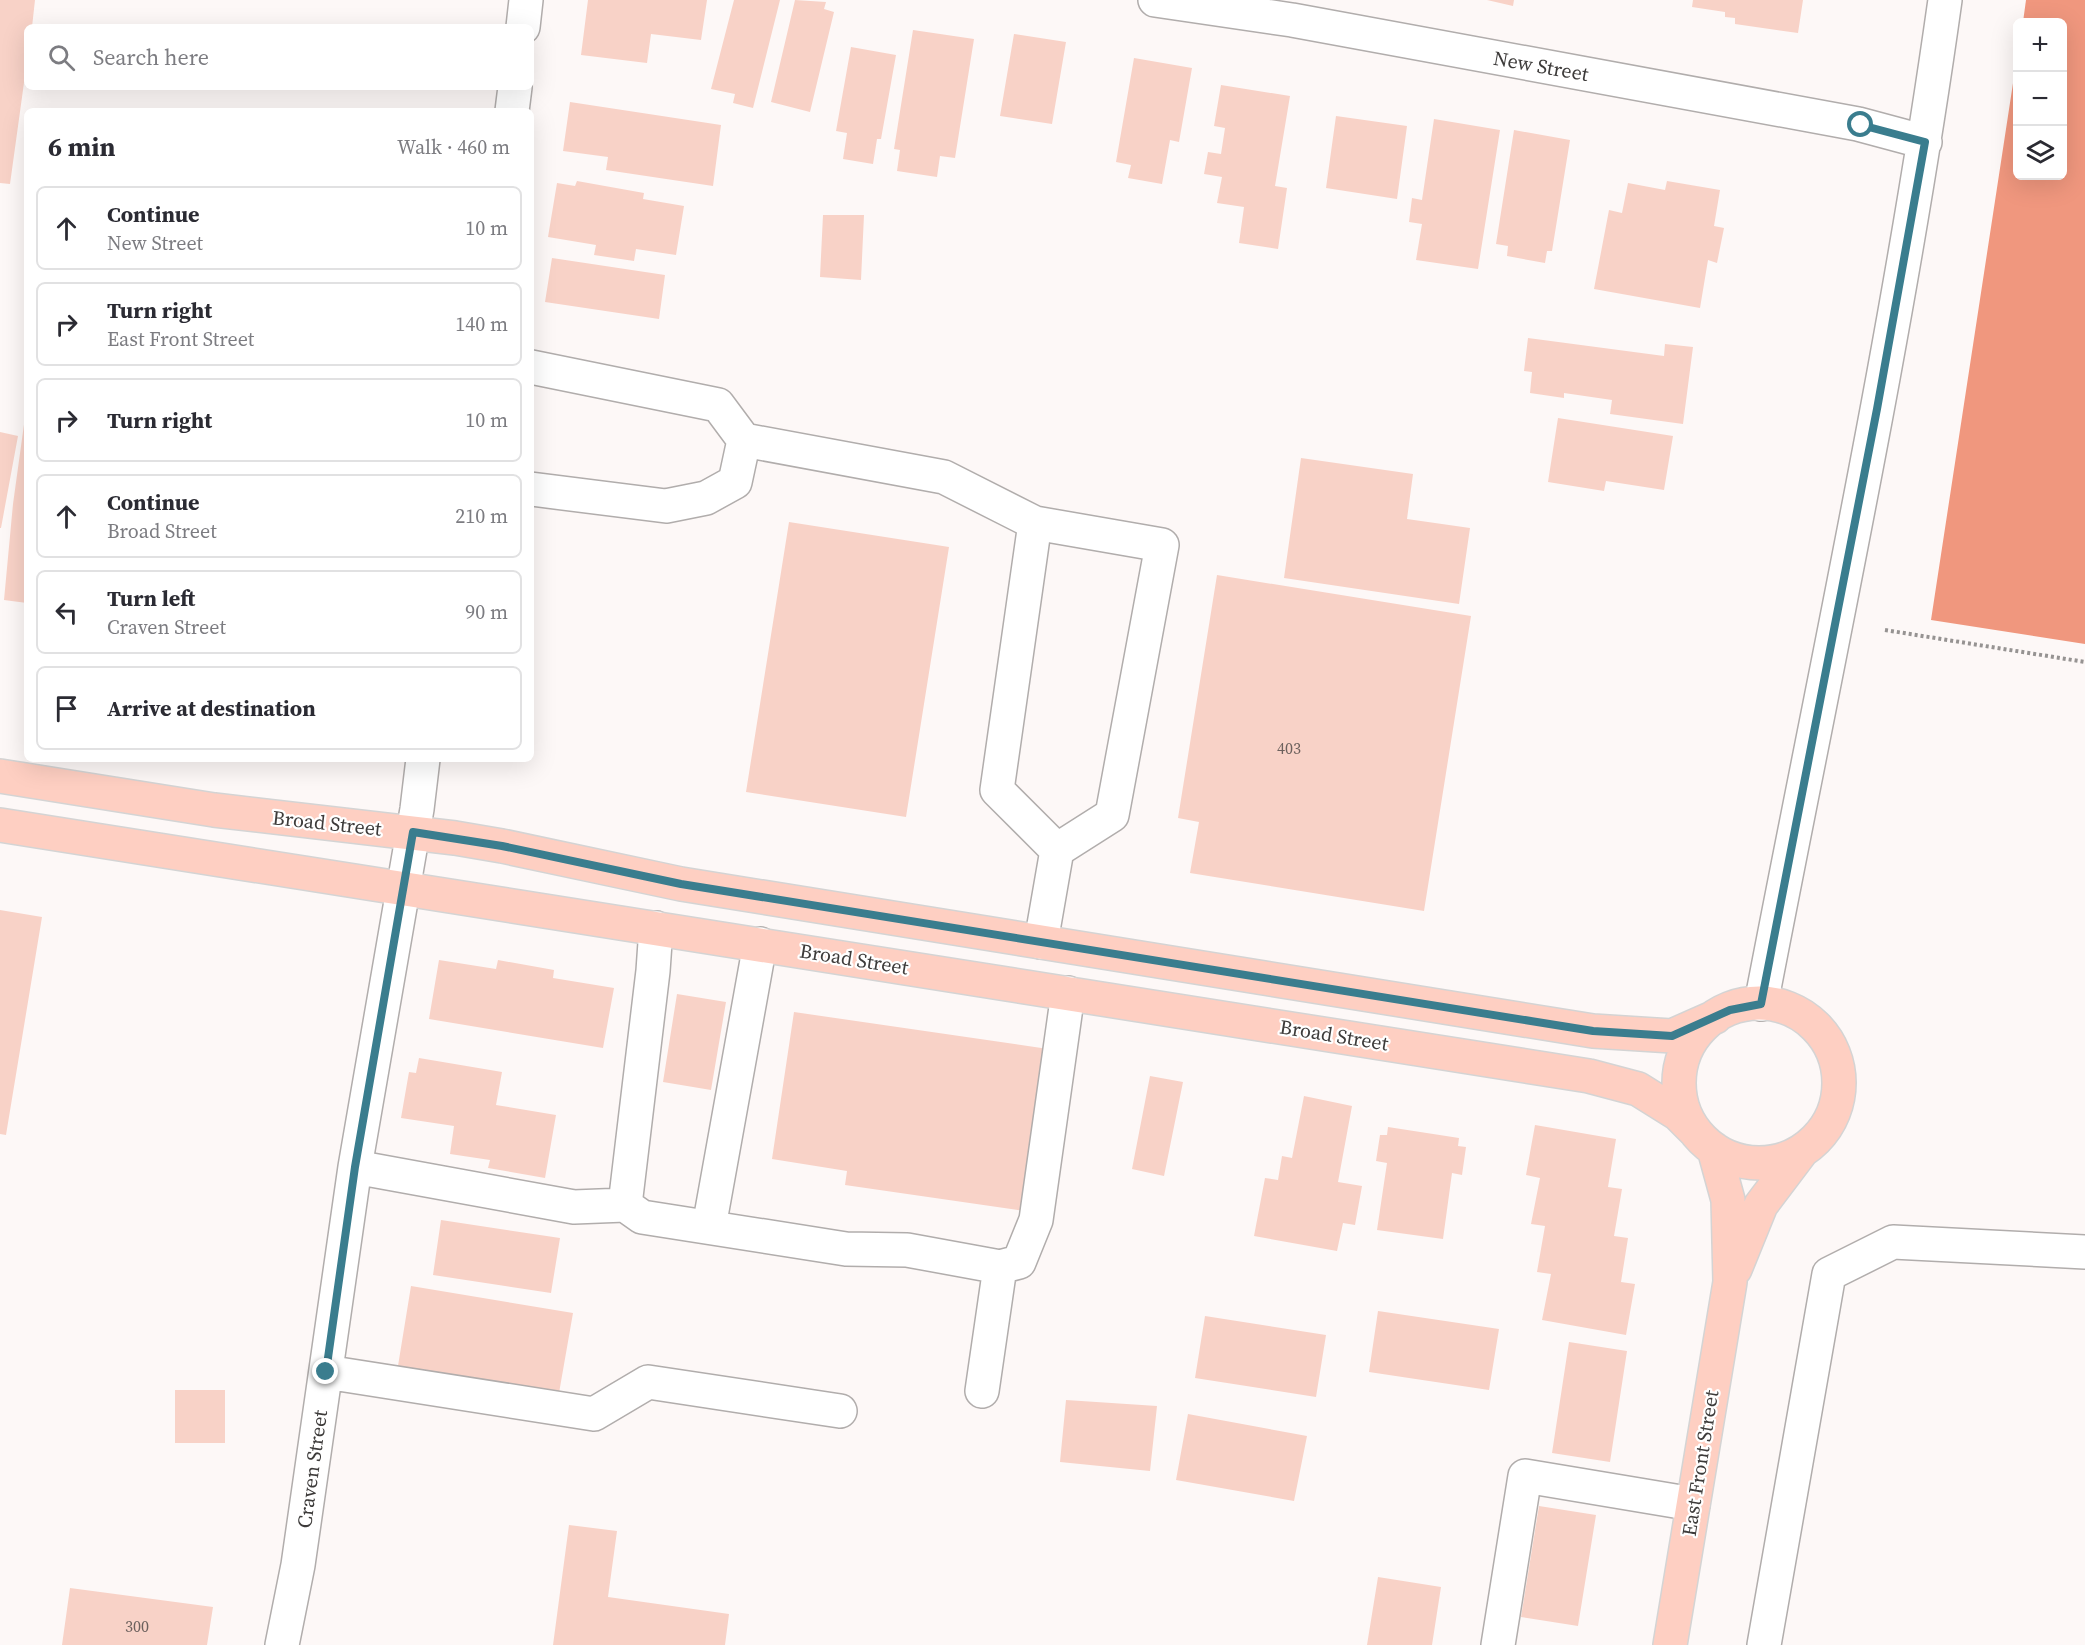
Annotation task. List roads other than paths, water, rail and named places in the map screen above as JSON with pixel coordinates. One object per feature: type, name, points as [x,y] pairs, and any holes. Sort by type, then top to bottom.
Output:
[{"type":"main road","name":"Broad Street","points":[[0,776],[214,810],[413,832],[502,846],[681,884],[1593,1031],[1672,1036],[1715,1017]]},
{"type":"main road","name":"Broad Street","points":[[0,825],[1589,1076],[1638,1089],[1678,1114],[1704,1139]]},
{"type":"main road","points":[[1761,1004],[1778,1006],[1794,1012],[1808,1020],[1821,1032],[1837,1062],[1839,1088],[1834,1113],[1820,1135],[1801,1152],[1785,1159],[1757,1162],[1730,1158],[1704,1139],[1684,1111],[1679,1090],[1681,1069],[1688,1048],[1699,1031],[1715,1017],[1730,1010],[1761,1004]]},
{"type":"main road","name":"East Front Street","points":[[1670,1645],[1730,1282],[1728,1200],[1704,1139]]},
{"type":"main road","name":"East Front Street","points":[[1730,1282],[1761,1204],[1801,1152]]},
{"type":"street","points":[[523,24],[526,0]]},
{"type":"street","name":"New Street","points":[[1155,0],[1292,20],[1858,124],[1925,142]]},
{"type":"street","points":[[1761,1004],[1875,421],[1925,142],[1945,0]]},
{"type":"street","points":[[512,108],[515,90]]},
{"type":"street","points":[[534,369],[718,405],[744,440],[944,477],[1035,523],[1162,545],[1112,815],[1057,850],[1041,942]]},
{"type":"street","points":[[534,489],[666,506],[706,498],[735,482],[744,440]]},
{"type":"street","points":[[1035,523],[997,790],[1057,850]]},
{"type":"street","name":"Craven Street","points":[[282,1645],[298,1565],[355,1167],[413,832],[423,762]]},
{"type":"street","points":[[625,1204],[656,927]]},
{"type":"street","points":[[709,1227],[760,944]]},
{"type":"street","points":[[355,1167],[574,1207],[625,1204],[642,1216],[846,1249],[907,1250],[1000,1267],[1018,1262],[1036,1220],[1068,993]]},
{"type":"street","points":[[1764,1645],[1829,1274],[1893,1242],[2085,1252]]},
{"type":"street","points":[[982,1391],[1000,1267]]},
{"type":"street","points":[[326,1372],[594,1414],[648,1382],[840,1411]]},
{"type":"street","points":[[1498,1645],[1525,1476],[1693,1504]]}]
